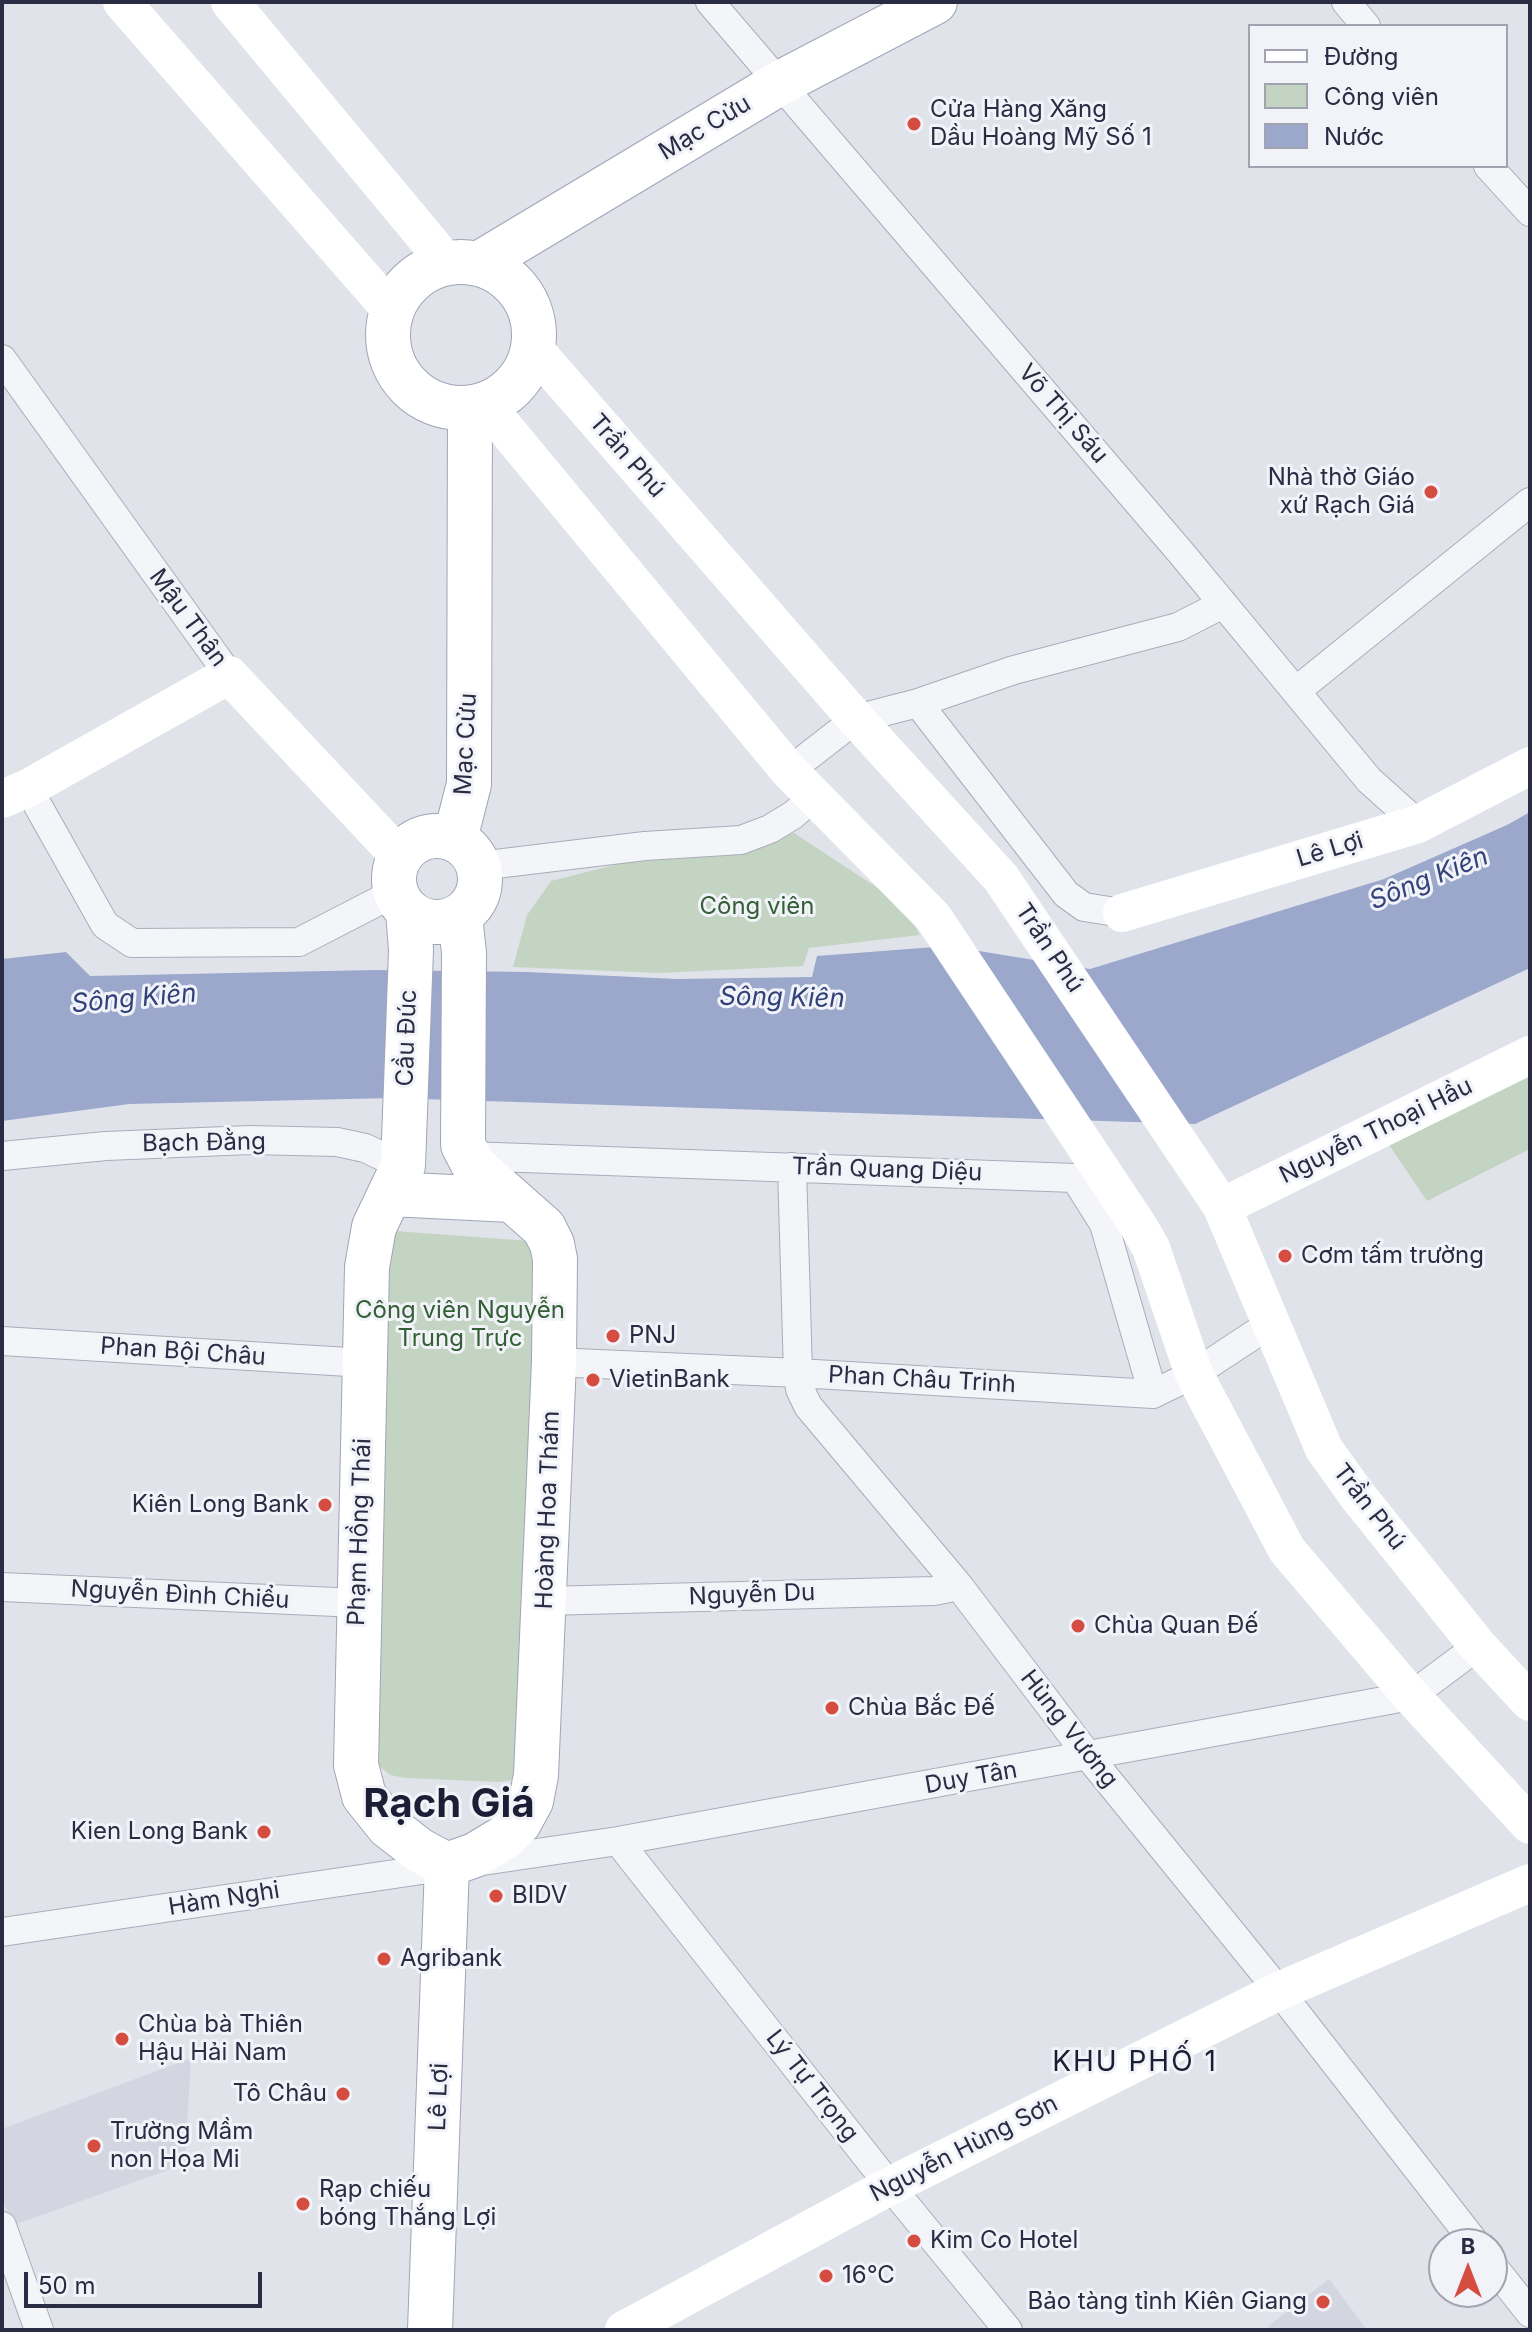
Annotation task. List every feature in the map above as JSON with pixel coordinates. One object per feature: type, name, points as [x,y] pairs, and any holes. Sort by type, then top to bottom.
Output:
[{"type":"main road","points":[[122,2],[391,310]]},
{"type":"main road","points":[[230,2],[463,262],[512,281],[532,312],[534,349],[524,372],[508,392],[478,406],[441,406],[413,392],[395,369],[386,340],[391,310],[412,279],[463,262]]},
{"type":"main road","name":"Mạc Cửu","points":[[463,262],[780,83],[935,2]]},
{"type":"main road","name":"Trần Phú","points":[[534,349],[856,719],[1001,878],[1222,1207],[1324,1449],[1478,1646],[1530,1702]]},
{"type":"main road","points":[[478,406],[802,784],[933,917],[1151,1248],[1194,1374],[1287,1550],[1411,1696],[1530,1825]]},
{"type":"main road","name":"Mạc Cửu","points":[[462,935],[480,890],[467,853],[478,406]]},
{"type":"main road","points":[[15,794],[229,675]]},
{"type":"main road","name":"Mậu Thân","points":[[229,675],[404,903]]},
{"type":"main road","name":"Lê Lợi","points":[[1122,913],[1418,824],[1530,766]]},
{"type":"main road","points":[[465,1150],[462,935],[450,921],[428,922],[404,903],[418,840],[430,837],[467,853]]},
{"type":"main road","name":"Cầu Đúc","points":[[396,1180],[404,903]]},
{"type":"main road","name":"Nguyễn Thoại Hầu","points":[[1222,1207],[1530,1055]]},
{"type":"main road","name":"Hoàng Hoa Thám","points":[[447,1865],[475,1855],[505,1837],[519,1823],[531,1801],[536,1775],[554,1362],[555,1259],[552,1244],[544,1228],[483,1176],[465,1150]]},
{"type":"main road","points":[[396,1180],[512,1200]]},
{"type":"main road","name":"Phạm Hồng Thái","points":[[396,1180],[380,1211],[369,1245],[356,1765],[364,1796],[388,1826],[419,1850],[447,1865]]},
{"type":"main road","name":"Lê Lợi","points":[[430,2330],[447,1865]]},
{"type":"main road","name":"Nguyễn Hùng Sơn","points":[[624,2330],[890,2186],[1279,1991],[1530,1883]]},
{"type":"street","name":"Võ Thị Sáu","points":[[710,2],[1369,780],[1418,824]]},
{"type":"street","points":[[1346,2],[1364,24]]},
{"type":"street","points":[[1490,168],[1530,212]]},
{"type":"street","name":"Mậu Thân","points":[[2,359],[229,675]]},
{"type":"street","points":[[1296,691],[1530,502]]},
{"type":"street","points":[[467,853],[741,840],[770,829],[793,815],[802,784],[856,719],[918,703],[1014,670],[1178,627],[1223,604]]},
{"type":"street","points":[[918,703],[1066,894],[1084,907],[1122,913]]},
{"type":"street","points":[[15,794],[105,925],[132,943],[299,942],[404,903]]},
{"type":"street","name":"Bạch Đằng","points":[[2,1156],[152,1143],[337,1142],[365,1148],[396,1180]]},
{"type":"street","name":"Trần Quang Diệu","points":[[465,1150],[1075,1178],[1104,1224],[1153,1394]]},
{"type":"street","name":"Hùng Vương","points":[[792,1167],[798,1373],[800,1389],[808,1406],[959,1586],[1089,1757],[1279,1991],[1464,2228]]},
{"type":"street","name":"Phan Châu Trinh","points":[[554,1362],[1153,1394],[1194,1374],[1270,1324]]},
{"type":"street","name":"Phan Bội Châu","points":[[2,1341],[365,1363]]},
{"type":"street","name":"Nguyễn Du","points":[[545,1601],[934,1591],[959,1586]]},
{"type":"street","name":"Nguyễn Đình Chiểu","points":[[2,1587],[358,1603]]},
{"type":"street","name":"Duy Tân","points":[[447,1865],[618,1841],[1411,1696],[1478,1646]]},
{"type":"street","name":"Lý Tự Trọng","points":[[618,1841],[890,2186],[1008,2330]]},
{"type":"street","name":"Hàm Nghi","points":[[2,1932],[447,1865]]},
{"type":"street","points":[[2,2226],[39,2330]]},
{"type":"street","points":[[1508,2285],[1530,2313]]},
{"type":"shaded area","name":"Trường Mầm non Họa Mi","points":[[191,2058],[185,2164],[11,2226],[2,2195],[2,2129]]},
{"type":"shaded area","name":"Bảo tàng tỉnh Kiên Giang","points":[[1329,2279],[1367,2330],[1266,2330],[1271,2324]]},
{"type":"green space","name":"Công viên","points":[[794,833],[902,904],[920,935],[809,948],[803,966],[660,973],[513,967],[527,915],[551,881],[626,862],[716,855]]},
{"type":"green space","points":[[1530,1070],[1530,1149],[1427,1201],[1389,1145]]},
{"type":"green space","name":"Công viên Nguyễn Trung Trực","points":[[396,1231],[530,1241],[539,1246],[519,1779],[499,1782],[405,1778],[390,1775],[378,1765],[380,1250]]},
{"type":"water","name":"Sông Kiên","points":[[1530,812],[1530,968],[1195,1124],[392,1098],[129,1104],[2,1121],[2,959],[66,952],[90,976],[374,970],[527,972],[677,979],[812,977],[817,956],[948,946],[1090,969],[1384,879]]},
{"type":"place","name":"Cửa Hàng Xăng Dầu Hoàng Mỹ Số 1","points":[[914,124]]},
{"type":"place","name":"Nhà thờ Giáo xứ Rạch Giá","points":[[1431,492]]},
{"type":"place","name":"Cơm tấm trường","points":[[1285,1256]]},
{"type":"place","name":"PNJ","points":[[613,1336]]},
{"type":"place","name":"VietinBank","points":[[593,1380]]},
{"type":"place","name":"Kiên Long Bank","points":[[325,1505]]},
{"type":"place","name":"Chùa Quan Đế","points":[[1078,1626]]},
{"type":"place","name":"Chùa Bắc Đế","points":[[832,1708]]},
{"type":"place","name":"Kien Long Bank","points":[[264,1832]]},
{"type":"place","name":"BIDV","points":[[496,1896]]},
{"type":"place","name":"Agribank","points":[[384,1959]]},
{"type":"place","name":"Chùa bà Thiên Hậu Hải Nam","points":[[122,2039]]},
{"type":"place","name":"Tô Châu","points":[[343,2094]]},
{"type":"place","name":"Trường Mầm non Họa Mi","points":[[94,2146]]},
{"type":"place","name":"Rạp chiếu bóng Thắng Lợi","points":[[303,2204]]},
{"type":"place","name":"Kim Co Hotel","points":[[914,2241]]},
{"type":"place","name":"16°C","points":[[826,2276]]},
{"type":"place","name":"Bảo tàng tỉnh Kiên Giang","points":[[1323,2302]]},
{"type":"district","name":"Rạch Giá","points":[[449,1805]]},
{"type":"district","name":"KHU PHỐ 1","points":[[1135,2063]]}]
